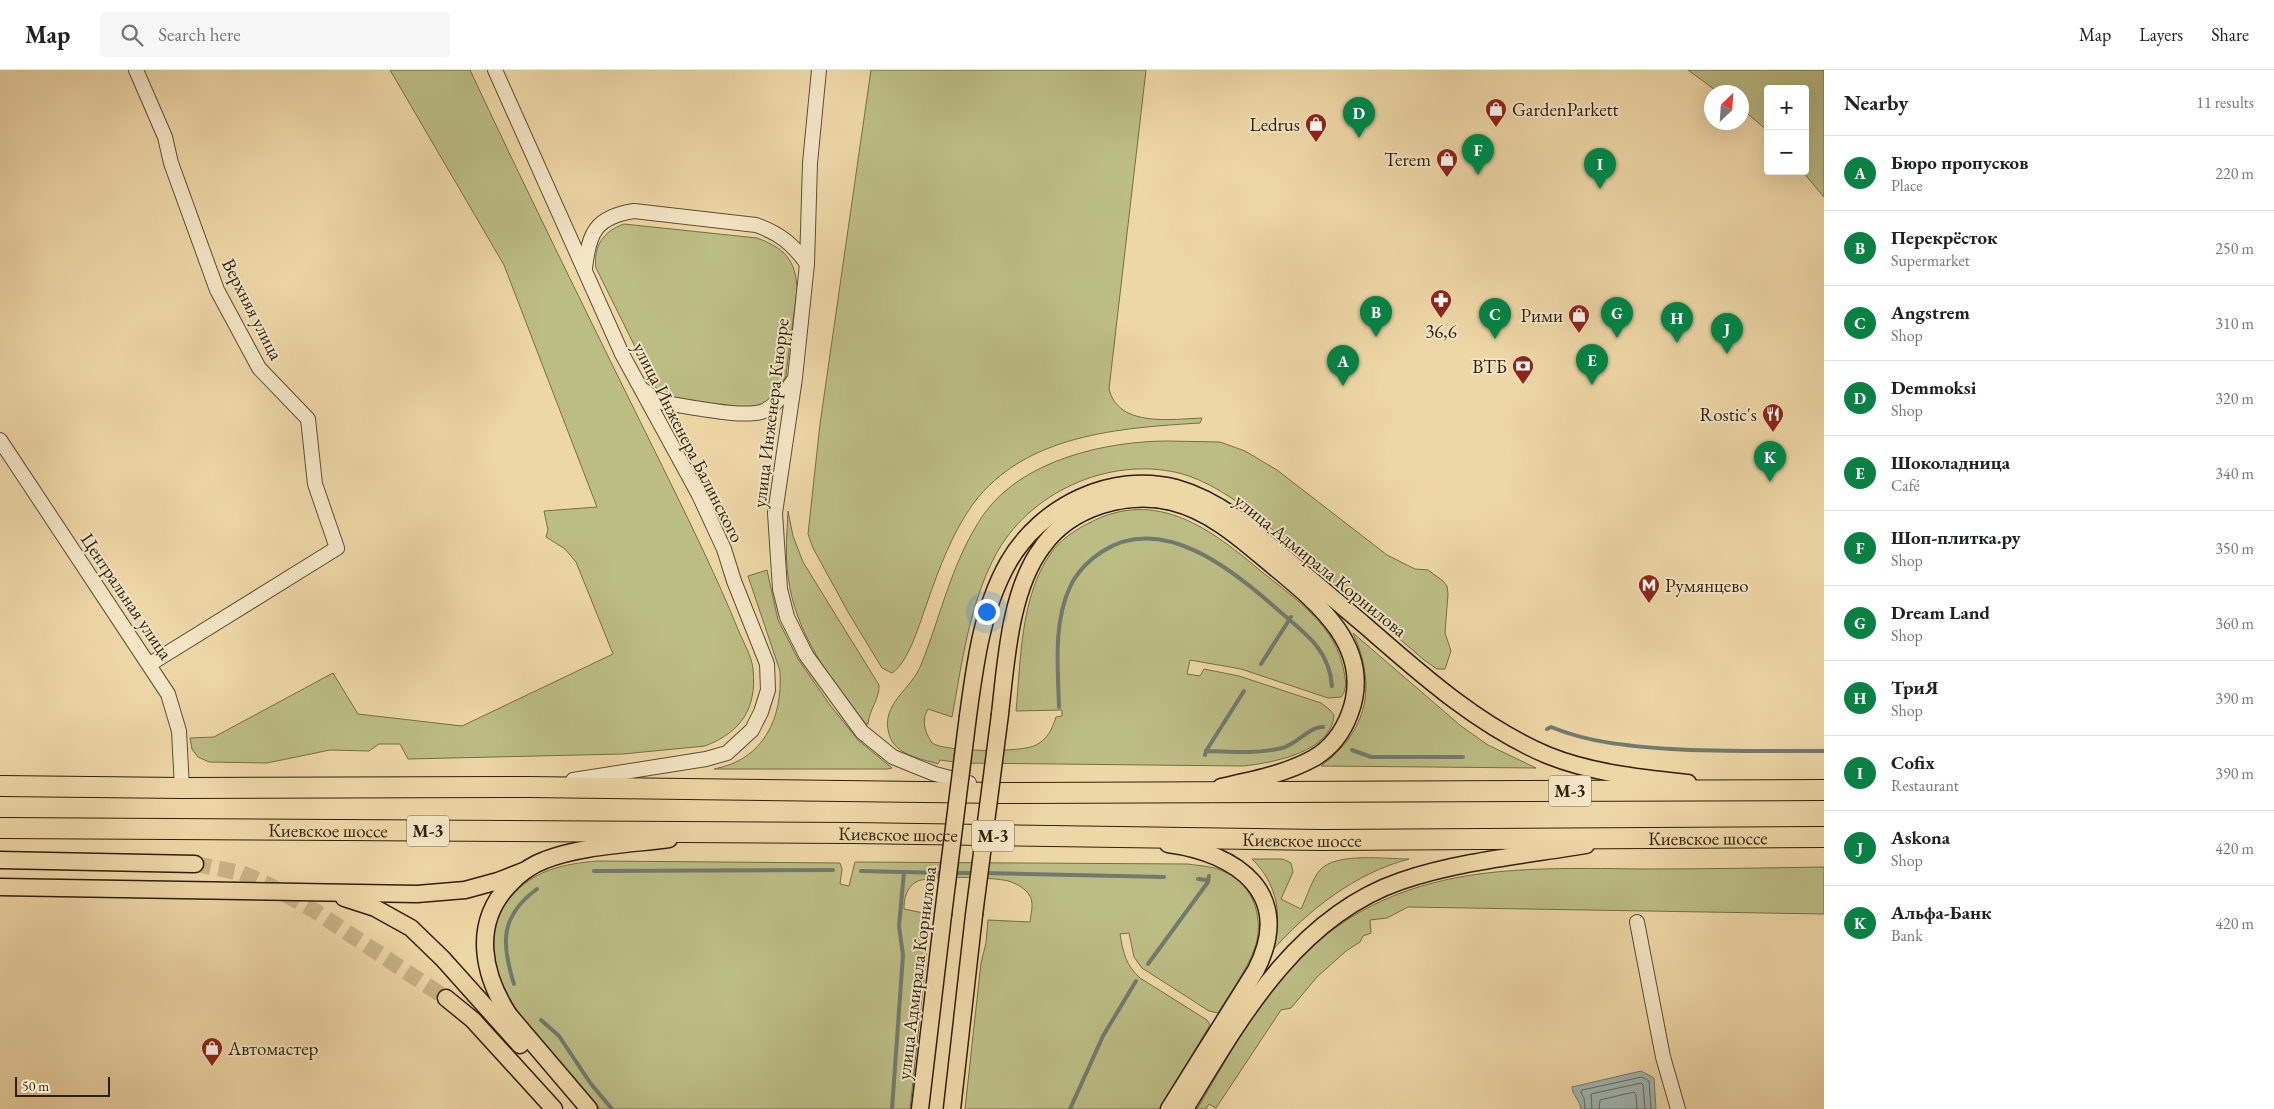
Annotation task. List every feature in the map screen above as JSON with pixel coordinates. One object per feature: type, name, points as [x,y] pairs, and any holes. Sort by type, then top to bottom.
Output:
[{"type":"highway","name":"М-3","points":[[0,786],[182,788],[528,787],[1003,793],[1824,790]]},
{"type":"highway","name":"Киевское шоссе","points":[[0,828],[852,833],[1133,839],[1335,840],[1824,836]]},
{"type":"main road","name":"улица Адмирала Корнилова","points":[[920,1109],[968,716],[979,645],[987,612],[1007,564],[1027,535],[1049,516],[1086,496],[1112,487],[1158,485],[1192,493],[1237,518],[1441,690],[1471,712],[1526,745],[1549,756],[1601,770],[1647,778],[1722,786],[1801,791]]},
{"type":"main road","name":"улица Адмирала Корнилова","points":[[952,1109],[974,915],[1000,714],[1014,619],[1022,588],[1034,560],[1050,537],[1081,514],[1115,502],[1157,500],[1187,507],[1210,518],[1235,534],[1316,603],[1343,636],[1349,649],[1356,690],[1346,724],[1338,737],[1315,757],[1264,777],[1195,792]]},
{"type":"main road","points":[[0,887],[418,894],[465,890],[498,882],[526,870],[543,860],[573,852],[711,833]]},
{"type":"main road","points":[[1185,1109],[1228,1038],[1276,972],[1323,926],[1358,902],[1386,887],[1436,871],[1630,838]]},
{"type":"main road","points":[[1133,839],[1194,849],[1234,865],[1249,877],[1257,887],[1263,898],[1268,922],[1268,940],[1256,970],[1169,1109]]},
{"type":"main road","points":[[0,860],[195,864]]},
{"type":"main road","points":[[526,870],[504,890],[490,916],[484,942],[487,969],[496,993],[509,1015],[590,1109]]},
{"type":"main road","points":[[320,892],[375,908],[411,928],[443,959],[576,1109]]},
{"type":"main road","points":[[446,998],[479,1026],[554,1109]]},
{"type":"street","name":"Верхняя улица","points":[[136,70],[165,137],[171,164],[217,290],[259,368],[308,419],[315,484],[337,548],[150,664]]},
{"type":"street","name":"улица Инженера Балинского","points":[[495,70],[622,354],[699,495],[724,549],[734,581],[767,664],[768,690],[761,712],[752,730],[727,753],[706,759],[528,787]]},
{"type":"street","name":"улица Инженера Кнорре","points":[[819,70],[810,163],[807,264],[795,378],[774,519],[778,575],[783,603],[792,630],[806,655],[836,700],[862,732],[876,745],[893,757],[935,774],[1003,793]]},
{"type":"street","points":[[585,271],[587,251],[595,228],[616,214],[634,211],[756,225],[774,232],[796,248],[807,264]]},
{"type":"street","points":[[641,388],[654,399],[664,403],[746,414],[763,411],[773,405],[781,398],[795,378]]},
{"type":"street","name":"Центральная улица","points":[[0,440],[150,664],[168,694],[179,731],[182,788]]},
{"type":"street","points":[[1637,922],[1663,1057],[1678,1109]]},
{"type":"green space","points":[[390,70],[470,70],[544,226],[697,537],[749,653],[754,683],[749,707],[737,726],[718,740],[705,746],[623,754],[408,759],[400,744],[379,744],[369,751],[330,750],[267,763],[209,762],[198,757],[192,749],[190,738],[214,737],[333,673],[358,714],[462,726],[613,654],[576,562],[565,549],[546,537],[548,530],[544,511],[597,507],[504,265]]},
{"type":"green space","points":[[871,70],[1146,70],[1109,389],[1114,401],[1123,410],[1135,416],[1162,420],[1202,418],[1200,423],[1107,432],[1076,439],[1047,449],[1019,463],[994,481],[965,515],[952,539],[909,651],[898,668],[892,673],[882,668],[848,612],[813,548],[808,534],[820,424]]},
{"type":"green space","points":[[1688,70],[1824,70],[1824,197],[1805,175],[1809,175],[1809,85],[1764,85],[1764,128],[1749,115],[1749,85],[1708,85]]},
{"type":"green space","points":[[624,224],[757,238],[774,246],[787,256],[794,270],[797,290],[786,375],[780,390],[770,402],[753,408],[716,406],[671,398],[655,387],[596,268],[596,253],[601,241],[610,231]]},
{"type":"green space","points":[[1168,441],[1220,442],[1245,451],[1277,470],[1387,555],[1415,569],[1428,570],[1443,581],[1447,586],[1448,594],[1445,633],[1451,651],[1445,669],[1437,669],[1424,660],[1252,512],[1226,494],[1208,484],[1179,473],[1152,469],[1125,470],[1098,475],[1073,484],[1049,498],[1028,514],[1009,534],[995,556],[979,595],[963,656],[952,717],[928,709],[926,713],[924,722],[927,735],[932,743],[939,746],[966,750],[1000,750],[1028,748],[1040,743],[1047,737],[1056,717],[1062,716],[1062,710],[1016,711],[1021,650],[1033,589],[1051,553],[1068,536],[1089,523],[1114,513],[1138,510],[1160,512],[1182,518],[1203,529],[1243,556],[1301,604],[1324,628],[1340,656],[1344,672],[1345,685],[1341,697],[1328,698],[1241,669],[1190,660],[1187,674],[1200,676],[1204,669],[1239,676],[1321,703],[1334,715],[1331,728],[1323,738],[1312,747],[1299,753],[1269,762],[1243,766],[962,763],[940,760],[938,764],[909,755],[897,747],[889,734],[887,723],[889,714],[898,697],[917,674],[948,587],[973,531],[1000,495],[1020,480],[1043,467],[1067,457],[1118,445]]},
{"type":"green space","points":[[788,511],[793,536],[803,562],[879,685],[878,695],[868,724],[866,724],[840,690],[816,655],[798,617],[787,568]]},
{"type":"green space","points":[[767,570],[778,620],[798,659],[830,705],[858,740],[892,768],[714,769],[745,757],[757,747],[773,721],[778,705],[780,671],[748,576]]},
{"type":"green space","points":[[1353,633],[1461,726],[1488,745],[1536,768],[1321,766],[1349,738],[1358,723],[1364,706],[1366,689],[1365,671]]},
{"type":"green space","points":[[1362,858],[1409,859],[1389,865],[1370,874],[1333,895],[1300,922],[1271,952],[1277,927],[1276,902],[1268,879],[1252,859],[1283,859],[1291,863],[1293,872],[1281,899],[1301,909],[1314,878],[1327,864]]},
{"type":"green space","points":[[597,861],[840,863],[842,869],[840,884],[849,886],[855,862],[1188,864],[1221,870],[1244,886],[1255,905],[1258,916],[1257,939],[1246,967],[1218,1013],[1209,1011],[1142,968],[1134,957],[1129,933],[1120,934],[1126,958],[1131,968],[1140,978],[1207,1020],[1210,1025],[1159,1109],[965,1109],[981,963],[986,943],[988,920],[1030,922],[1031,900],[1028,893],[1011,882],[960,877],[922,880],[910,887],[906,894],[904,905],[904,909],[928,914],[926,960],[910,1109],[600,1109],[538,1039],[518,1011],[502,983],[494,954],[496,925],[510,898],[519,888],[549,870],[572,864]]},
{"type":"green space","points":[[1824,867],[1824,914],[1408,907],[1387,918],[1370,920],[1371,933],[1363,936],[1360,942],[1346,951],[1317,977],[1291,1008],[1281,1010],[1216,1108],[1209,1104],[1206,1109],[1197,1109],[1254,1015],[1287,972],[1327,934],[1363,910],[1400,893],[1478,874],[1519,870]]},
{"type":"water","points":[[1641,1071],[1654,1078],[1656,1109],[1581,1109],[1572,1090],[1572,1087]]},
{"type":"waterway","points":[[1059,707],[1059,631],[1061,616],[1070,587],[1084,567],[1103,551],[1126,541],[1149,539],[1173,542],[1196,551],[1240,578],[1314,642],[1326,661],[1332,686]]},
{"type":"waterway","points":[[1261,664],[1291,617]]},
{"type":"waterway","points":[[1206,751],[1244,691]]},
{"type":"waterway","points":[[1205,755],[1206,751],[1254,752],[1282,748],[1313,729],[1323,727]]},
{"type":"waterway","points":[[1547,729],[1551,727],[1580,737],[1610,743],[1655,748],[1728,751],[1824,751]]},
{"type":"waterway","points":[[1352,750],[1371,757],[1463,757]]},
{"type":"waterway","points":[[594,871],[833,870]]},
{"type":"waterway","points":[[861,871],[943,873]]},
{"type":"waterway","points":[[892,1109],[903,955],[899,926],[904,872]]},
{"type":"waterway","points":[[953,873],[976,873]]},
{"type":"waterway","points":[[983,873],[1164,877]]},
{"type":"waterway","points":[[1148,964],[1208,882],[1209,876]]},
{"type":"waterway","points":[[1198,879],[1208,880]]},
{"type":"waterway","points":[[514,984],[507,956],[507,931],[516,909],[537,889]]},
{"type":"waterway","points":[[1070,1109],[1103,1036],[1136,981]]},
{"type":"waterway","points":[[541,1020],[559,1036],[591,1084],[612,1109]]},
{"type":"tunnel","points":[[195,864],[242,873],[269,885],[315,911],[446,998]]},
{"type":"place","name":"GardenParkett","points":[[1496,128]]},
{"type":"place","name":"Demmoksi","points":[[1359,138]]},
{"type":"place","name":"Ledrus","points":[[1316,143]]},
{"type":"place","name":"Шоп-плитка.ру","points":[[1478,175]]},
{"type":"place","name":"Terem","points":[[1447,178]]},
{"type":"place","name":"Cofix","points":[[1600,189]]},
{"type":"place","name":"36,6","points":[[1441,319]]},
{"type":"place","name":"Рими","points":[[1579,334]]},
{"type":"place","name":"Перекрёсток","points":[[1376,337]]},
{"type":"place","name":"Dream Land","points":[[1617,338]]},
{"type":"place","name":"Angstrem","points":[[1495,339]]},
{"type":"place","name":"ТриЯ","points":[[1677,343]]},
{"type":"place","name":"Askona","points":[[1727,354]]},
{"type":"place","name":"ВТБ","points":[[1523,385]]},
{"type":"place","name":"Шоколадница","points":[[1592,385]]},
{"type":"place","name":"Бюро пропусков","points":[[1343,386]]},
{"type":"place","name":"Rostic's","points":[[1773,433]]},
{"type":"place","name":"Альфа-Банк","points":[[1770,482]]},
{"type":"place","name":"Румянцево","points":[[1649,604]]},
{"type":"place","name":"Автомастер","points":[[212,1067]]}]
